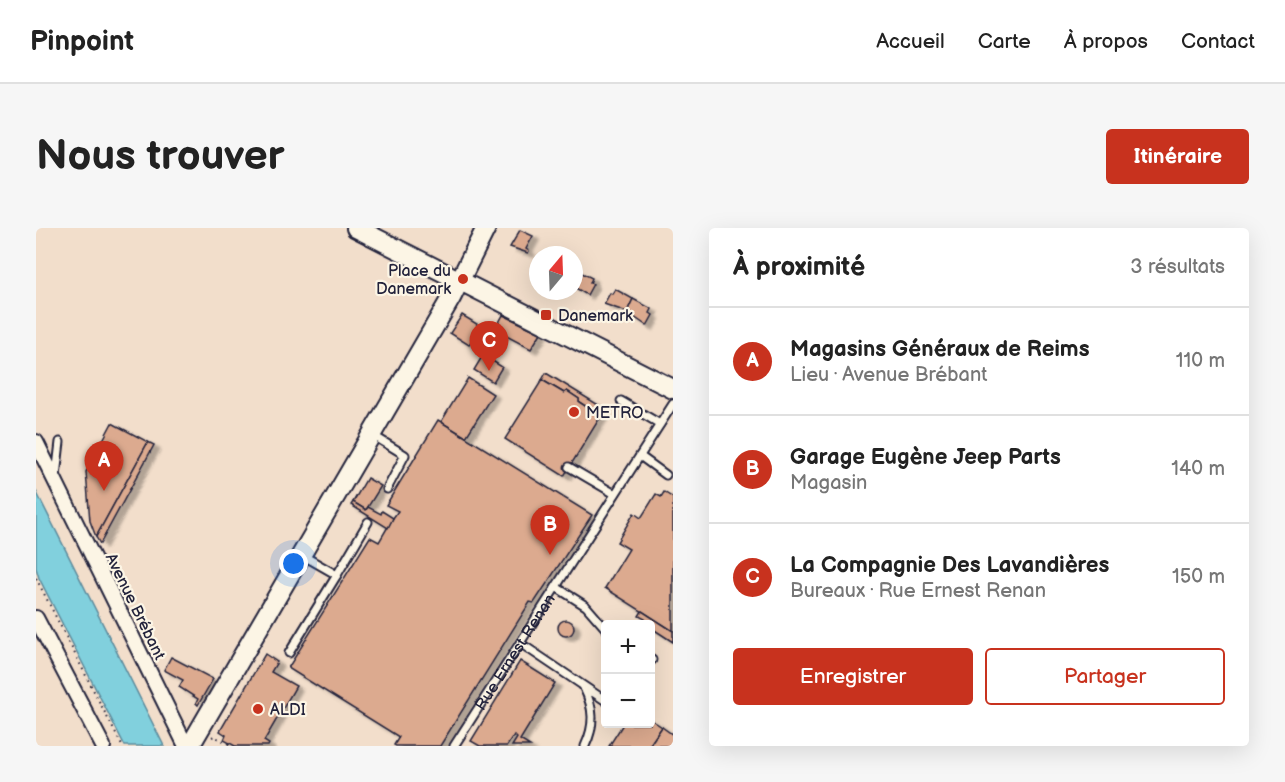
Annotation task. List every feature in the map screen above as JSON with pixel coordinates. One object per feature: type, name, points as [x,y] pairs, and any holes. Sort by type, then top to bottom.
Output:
[{"type":"main road","points":[[356,228],[376,232],[500,304],[673,389]]},
{"type":"main road","points":[[192,741],[460,280],[486,228]]},
{"type":"street","name":"Avenue Brébant","points":[[36,442],[192,741]]},
{"type":"street","points":[[36,618],[103,746]]},
{"type":"lane","points":[[621,401],[660,424]]},
{"type":"lane","name":"Rue Ernest Renan","points":[[453,746],[673,404]]},
{"type":"lane","points":[[371,434],[405,455],[387,489]]},
{"type":"lane","points":[[56,481],[60,442]]},
{"type":"lane","points":[[640,456],[666,475]]},
{"type":"lane","points":[[569,467],[615,494]]},
{"type":"lane","points":[[289,653],[368,522]]},
{"type":"lane","points":[[302,555],[337,575]]},
{"type":"lane","name":"Rue Ernest Renan","points":[[556,586],[586,606],[601,623]]},
{"type":"lane","points":[[519,643],[601,698]]},
{"type":"lane","points":[[582,686],[591,702],[593,718],[585,746]]},
{"type":"path","points":[[36,578],[122,746]]},
{"type":"path","points":[[192,741],[207,740],[214,736],[232,746]]},
{"type":"water","points":[[36,491],[164,746],[125,746],[39,578],[36,568]]},
{"type":"building","points":[[520,230],[533,236],[526,249],[528,253],[510,247]]},
{"type":"building","points":[[583,274],[592,278],[590,283],[593,284],[587,295],[583,293]]},
{"type":"building","points":[[615,289],[633,299],[627,312],[604,304]]},
{"type":"building","points":[[633,299],[652,309],[650,313],[653,315],[647,326],[627,312]]},
{"type":"building","points":[[462,315],[480,326],[469,345],[450,333]]},
{"type":"building","points":[[503,315],[541,333],[531,349],[495,330]]},
{"type":"building","points":[[483,355],[502,367],[493,382],[474,370]]},
{"type":"building","points":[[546,373],[605,409],[601,416],[567,391],[564,393],[542,380]]},
{"type":"building","points":[[468,378],[493,394],[466,437],[441,422]]},
{"type":"building","points":[[542,380],[564,393],[567,391],[601,416],[564,476],[505,439]]},
{"type":"building","points":[[438,420],[592,515],[534,603],[530,602],[440,746],[396,746],[394,745],[399,737],[288,668],[370,537],[379,542],[398,511],[386,505]]},
{"type":"building","points":[[112,423],[148,442],[96,537],[90,521],[86,472]]},
{"type":"building","points":[[148,442],[154,445],[100,544],[96,537]]},
{"type":"building","points":[[367,478],[381,486],[366,510],[353,502]]},
{"type":"building","points":[[664,492],[673,498],[673,631],[605,588],[629,549],[617,542],[634,513],[641,518],[656,494],[661,497]]},
{"type":"building","points":[[353,502],[366,510],[368,507],[381,514],[382,511],[393,518],[388,528],[351,505]]},
{"type":"building","points":[[642,611],[673,631],[673,642],[655,630],[655,620],[645,620],[639,616]]},
{"type":"building","points":[[563,620],[569,620],[574,628],[572,634],[563,636],[558,631],[558,625]]},
{"type":"building","name":"ALDI","points":[[265,654],[277,662],[271,672],[296,686],[264,741],[269,744],[268,746],[235,746],[224,740],[226,735],[220,731]]},
{"type":"building","points":[[171,657],[213,679],[198,705],[196,703],[198,699],[179,687],[183,680],[164,670]]},
{"type":"building","points":[[520,661],[555,683],[520,740],[530,746],[512,746],[517,738],[514,735],[507,746],[480,746],[471,741]]},
{"type":"building","points":[[655,722],[662,727],[649,746],[609,746],[620,728],[655,728]]},
{"type":"building","points":[[662,727],[673,735],[673,746],[649,746]]},
{"type":"place","name":"Place du Danemark","points":[[463,279]]},
{"type":"place","name":"Danemark","points":[[546,315]]},
{"type":"place","name":"La Compagnie Des Lavandières","points":[[489,371]]},
{"type":"place","name":"METRO","points":[[574,412]]},
{"type":"place","name":"Magasins Généraux de Reims","points":[[104,491]]},
{"type":"place","name":"Garage Eugène Jeep Parts","points":[[550,555]]},
{"type":"place","name":"ALDI","points":[[258,709]]}]
